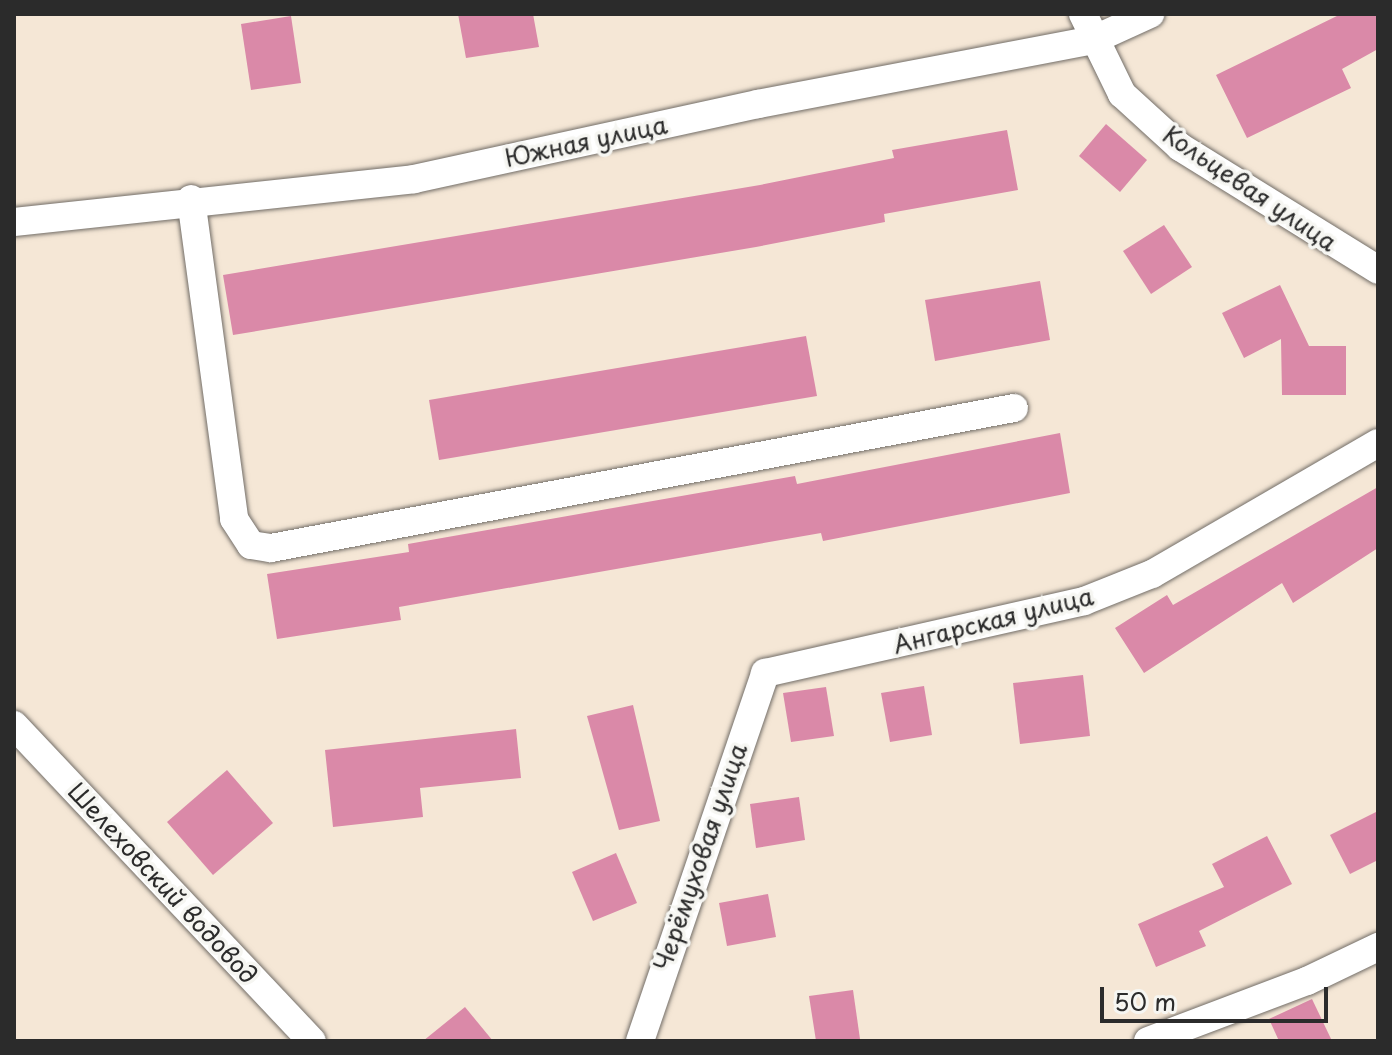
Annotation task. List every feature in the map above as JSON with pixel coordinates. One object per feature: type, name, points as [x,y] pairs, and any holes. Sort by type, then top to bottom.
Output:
[{"type":"street","name":"Южная улица","points":[[14,222],[191,199],[414,179],[1150,14]]},
{"type":"street","name":"Кольцевая улица","points":[[1088,27],[1122,94],[1180,147],[1378,270]]},
{"type":"street","points":[[191,199],[234,519],[251,545],[271,548],[1014,408]]},
{"type":"street","name":"Ангарская улица","points":[[765,673],[1084,601],[1152,574],[1378,443]]},
{"type":"street","name":"Черёмуховая улица","points":[[640,1041],[765,673]]},
{"type":"street","name":"Шелеховский водовод","points":[[14,725],[312,1041]]},
{"type":"street","points":[[1148,1041],[1307,981],[1378,947]]},
{"type":"building","points":[[458,14],[533,14],[539,47],[466,58]]},
{"type":"building","points":[[1341,14],[1378,14],[1378,49],[1342,69],[1351,88],[1247,138],[1216,75]]},
{"type":"building","points":[[291,16],[301,83],[251,90],[241,24]]},
{"type":"building","points":[[1106,124],[1147,160],[1120,192],[1079,156]]},
{"type":"building","points":[[1007,130],[1018,190],[884,214],[885,222],[756,247],[233,335],[223,275],[760,185],[894,158],[892,150]]},
{"type":"building","points":[[1164,225],[1192,267],[1151,294],[1123,251]]},
{"type":"building","points":[[1040,281],[1050,340],[935,361],[925,300]]},
{"type":"building","points":[[1280,285],[1309,346],[1346,346],[1346,395],[1282,395],[1281,339],[1244,358],[1222,313]]},
{"type":"building","points":[[806,336],[817,396],[439,460],[429,400]]},
{"type":"building","points":[[1060,433],[1070,493],[823,541],[821,533],[399,607],[401,620],[277,639],[267,574],[409,552],[408,544],[795,476],[797,484]]},
{"type":"building","points":[[1378,487],[1378,548],[1293,603],[1282,583],[1144,673],[1115,628],[1167,595],[1173,605]]},
{"type":"building","points":[[1083,675],[1090,736],[1020,744],[1013,683]]},
{"type":"building","points":[[924,686],[932,735],[890,742],[881,693]]},
{"type":"building","points":[[826,687],[834,736],[791,742],[783,693]]},
{"type":"building","points":[[633,705],[660,821],[619,830],[587,716]]},
{"type":"building","points":[[516,729],[521,778],[420,788],[423,817],[333,827],[325,750]]},
{"type":"building","points":[[227,770],[273,823],[213,875],[167,822]]},
{"type":"building","points":[[799,797],[805,840],[756,848],[750,804]]},
{"type":"building","points":[[1378,811],[1378,860],[1350,874],[1330,835]]},
{"type":"building","points":[[1267,836],[1292,884],[1199,931],[1206,946],[1156,967],[1138,924],[1224,887],[1212,864]]},
{"type":"building","points":[[616,853],[637,903],[593,921],[572,872]]},
{"type":"building","points":[[768,894],[776,937],[727,946],[719,903]]},
{"type":"building","points":[[853,990],[860,1039],[816,1041],[809,996]]},
{"type":"building","points":[[1312,999],[1332,1041],[1279,1041],[1269,1019]]},
{"type":"building","points":[[465,1007],[493,1041],[423,1041]]}]
